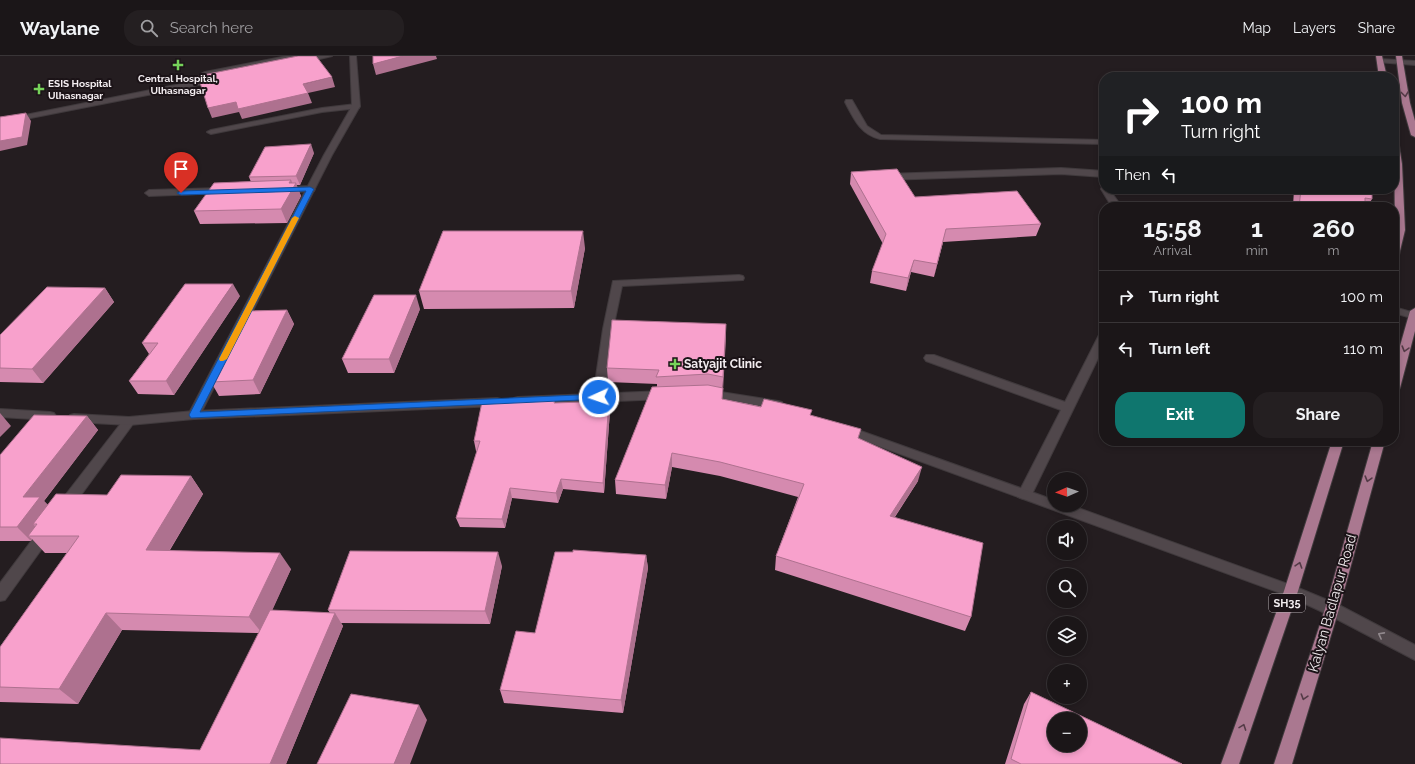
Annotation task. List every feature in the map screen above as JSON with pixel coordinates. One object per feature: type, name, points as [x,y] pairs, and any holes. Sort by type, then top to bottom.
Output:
[{"type":"main road","points":[[1379,58],[1382,72]]},
{"type":"main road","points":[[1400,59],[1406,103],[1415,135]]},
{"type":"main road","points":[[1399,194],[1399,234]]},
{"type":"main road","points":[[1399,370],[1415,314]]},
{"type":"main road","name":"SH35","points":[[1230,764],[1291,591],[1336,446]]},
{"type":"main road","name":"Kalyan Badlapur Road","points":[[1283,764],[1332,609],[1378,446]]},
{"type":"street","points":[[0,115],[297,56]]},
{"type":"street","points":[[0,122],[329,56]]},
{"type":"street","points":[[194,415],[310,189],[356,106],[353,56]]},
{"type":"street","points":[[1379,58],[1400,59],[1415,63]]},
{"type":"street","points":[[849,102],[865,130],[871,135],[880,137],[1099,142]]},
{"type":"street","points":[[211,132],[322,110],[356,106]]},
{"type":"street","points":[[876,178],[1062,171],[1099,174]]},
{"type":"street","points":[[275,190],[310,189]]},
{"type":"street","points":[[149,194],[236,191]]},
{"type":"street","points":[[599,397],[608,329],[617,283],[738,278]]},
{"type":"street","points":[[1399,311],[1415,314]]},
{"type":"street","points":[[1025,494],[1099,345]]},
{"type":"street","points":[[930,358],[1068,408]]},
{"type":"street","points":[[0,413],[129,421],[194,415],[677,394]]},
{"type":"street","points":[[692,394],[708,394],[787,408]]},
{"type":"street","points":[[0,594],[129,421]]},
{"type":"street","points":[[832,424],[1047,502]]},
{"type":"street","points":[[1073,512],[1291,591],[1332,609],[1415,653]]},
{"type":"building","points":[[298,56],[316,56],[332,77],[303,84],[308,93],[238,109],[236,102],[208,108],[198,76]]},
{"type":"building","points":[[373,56],[403,56],[373,64]]},
{"type":"building","points":[[26,113],[22,137],[0,141],[0,117]]},
{"type":"building","points":[[311,144],[296,176],[249,177],[265,147]]},
{"type":"building","points":[[897,169],[915,197],[1017,191],[1041,224],[946,229],[937,264],[914,260],[908,278],[872,271],[886,234],[851,172]]},
{"type":"building","points":[[291,180],[289,183],[296,183],[281,209],[194,211],[214,183]]},
{"type":"building","points":[[1300,194],[1372,194],[1372,199],[1365,198],[1365,202],[1300,202]]},
{"type":"building","points":[[443,231],[583,231],[571,291],[419,291]]},
{"type":"building","points":[[185,284],[233,284],[166,381],[129,381],[158,343],[142,343]]},
{"type":"building","points":[[47,287],[105,288],[32,369],[0,368],[0,335]]},
{"type":"building","points":[[374,295],[416,295],[389,359],[342,359]]},
{"type":"building","points":[[287,310],[253,380],[211,382],[249,311]]},
{"type":"building","points":[[612,320],[726,324],[723,377],[708,374],[656,377],[659,370],[607,368]]},
{"type":"building","points":[[708,385],[723,388],[722,399],[761,407],[764,399],[812,410],[810,415],[861,429],[858,438],[922,467],[890,516],[983,543],[971,617],[776,556],[804,484],[720,462],[672,453],[665,485],[615,480],[652,387]]},
{"type":"building","points":[[555,400],[554,403],[609,401],[603,483],[561,479],[556,493],[510,488],[502,519],[456,518],[480,441],[474,441],[482,402]]},
{"type":"building","points":[[34,415],[87,416],[23,497],[40,497],[17,527],[0,527],[0,455]]},
{"type":"building","points":[[121,475],[191,476],[146,550],[280,553],[249,617],[106,613],[59,689],[0,687],[0,647],[79,536],[28,536],[37,524],[33,524],[56,494],[107,495]]},
{"type":"building","points":[[573,550],[646,555],[621,700],[500,690],[516,631],[535,633],[555,552],[573,552]]},
{"type":"building","points":[[350,551],[498,552],[485,611],[328,610]]},
{"type":"building","points":[[270,610],[335,613],[270,764],[0,764],[0,738],[200,750]]},
{"type":"building","points":[[1031,692],[1047,700],[1047,704],[1056,704],[1073,712],[1047,712],[1047,752],[1087,752],[1087,719],[1182,764],[1021,764],[1011,759]]},
{"type":"building","points":[[351,694],[419,705],[394,764],[317,764]]},
{"type":"slow traffic","points":[[223,359],[295,218]]},
{"type":"place","name":"Central Hospital, Ulhasnagar","points":[[178,65]]},
{"type":"place","name":"ESIS Hospital Ulhasnagar","points":[[39,89]]},
{"type":"place","name":"Satyajit Clinic","points":[[675,364]]},
{"type":"route","points":[[181,193],[310,189],[194,415],[599,397]]}]
